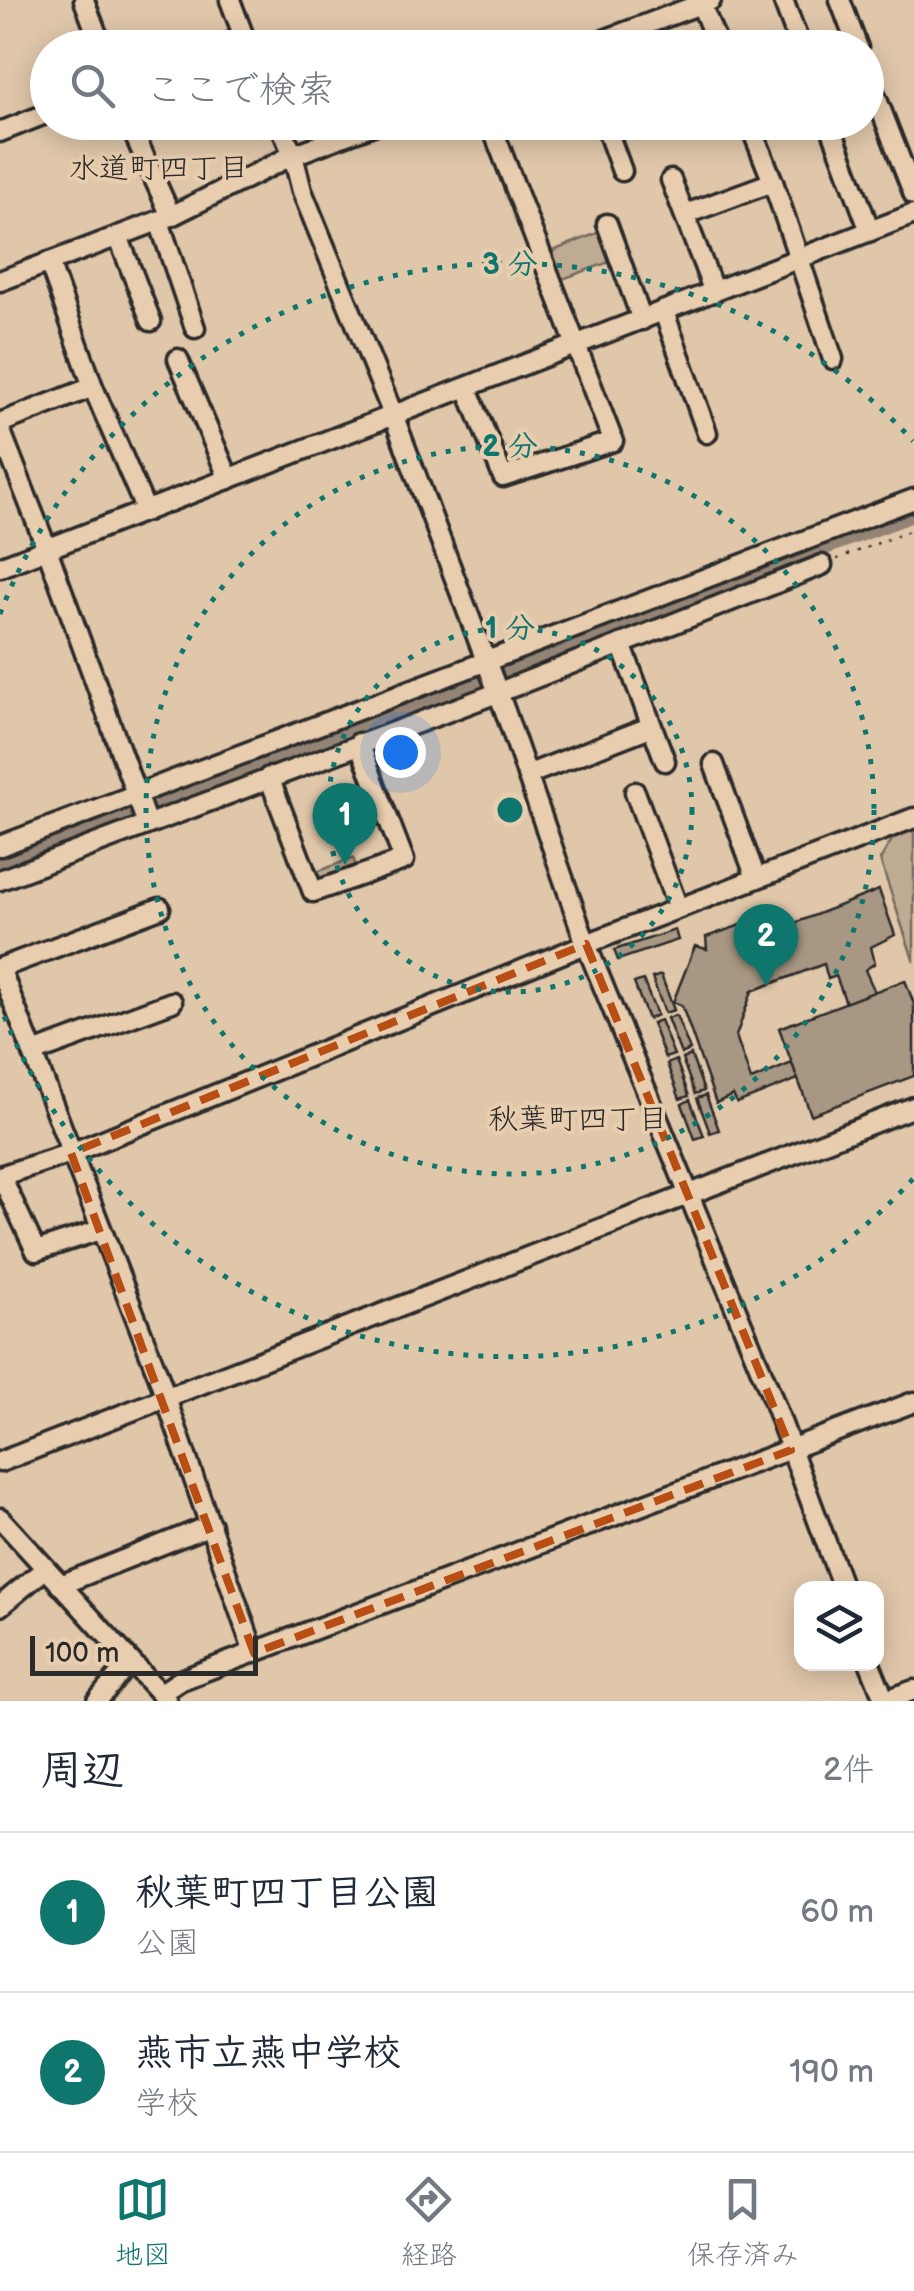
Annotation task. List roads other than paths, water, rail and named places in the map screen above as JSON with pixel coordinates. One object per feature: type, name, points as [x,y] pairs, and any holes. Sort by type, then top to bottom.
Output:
[{"type":"street","points":[[84,0],[95,30]]},
{"type":"street","points":[[230,0],[241,30]]},
{"type":"street","points":[[783,0],[794,30]]},
{"type":"street","points":[[840,0],[851,30]]},
{"type":"street","points":[[645,30],[706,2],[714,30]]},
{"type":"street","points":[[0,132],[30,120]]},
{"type":"street","points":[[884,127],[914,195]]},
{"type":"street","points":[[136,140],[165,218],[195,328]]},
{"type":"street","points":[[287,140],[302,191],[394,417],[528,775],[586,944],[840,1581]]},
{"type":"street","points":[[0,281],[165,218],[293,155],[333,140]]},
{"type":"street","points":[[467,388],[503,476],[612,442],[497,140]]},
{"type":"street","points":[[611,140],[622,171]]},
{"type":"street","points":[[756,140],[833,358]]},
{"type":"street","points":[[836,140],[870,231]]},
{"type":"street","points":[[671,180],[714,292]]},
{"type":"street","points":[[686,214],[773,182]]},
{"type":"street","points":[[0,567],[914,214]]},
{"type":"street","points":[[607,224],[642,320]]},
{"type":"street","points":[[118,236],[152,321]]},
{"type":"street","points":[[49,262],[93,387],[146,511]]},
{"type":"street","points":[[664,312],[707,433]]},
{"type":"street","points":[[178,359],[229,480]]},
{"type":"street","points":[[93,387],[0,426],[142,808]]},
{"type":"street","points":[[0,846],[269,777],[359,743],[491,677],[621,644],[806,559],[914,498]]},
{"type":"street","points":[[0,880],[142,808],[806,559]]},
{"type":"street","points":[[621,644],[665,761]]},
{"type":"street","points":[[528,775],[650,727]]},
{"type":"street","points":[[269,777],[313,892],[404,860],[359,743]]},
{"type":"street","points":[[714,764],[756,878]]},
{"type":"street","points":[[635,792],[678,908]]},
{"type":"street","points":[[100,1230],[36,1251],[0,1176],[71,1153],[586,944],[914,818]]},
{"type":"street","points":[[160,908],[1,976],[166,1398],[254,1653]]},
{"type":"street","points":[[32,1053],[172,1002]]},
{"type":"street","points":[[0,1462],[914,1107]]},
{"type":"street","points":[[0,1518],[164,1697],[181,1680],[914,1402]]},
{"type":"street","points":[[60,1585],[211,1525]]},
{"type":"street","points":[[0,1606],[45,1569]]},
{"type":"street","points":[[98,1701],[130,1662]]},
{"type":"street","points":[[873,1671],[885,1701],[914,1690]]},
{"type":"waterway","points":[[0,859],[914,514]]},
{"type":"place","name":"秋葉町四丁目公園","points":[[345,865]]},
{"type":"place","name":"燕市立燕中学校","points":[[766,986]]},
{"type":"district","name":"水道町四丁目","points":[[159,168]]},
{"type":"district","name":"秋葉町四丁目","points":[[578,1119]]}]
